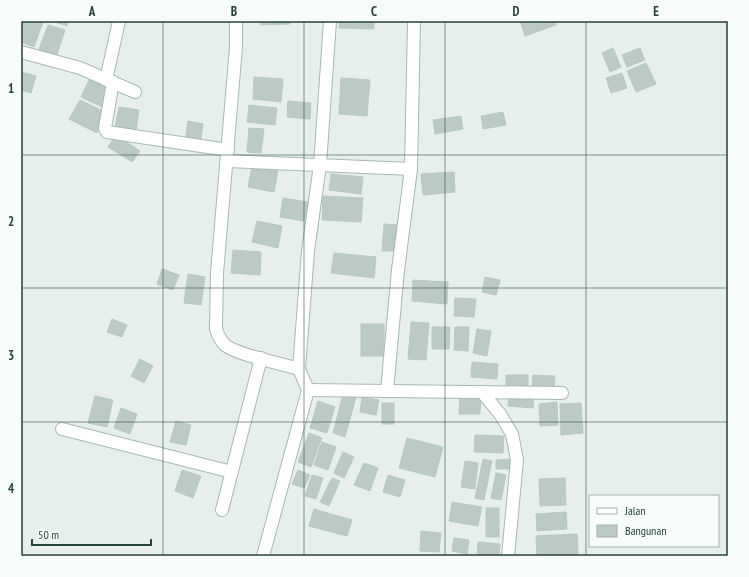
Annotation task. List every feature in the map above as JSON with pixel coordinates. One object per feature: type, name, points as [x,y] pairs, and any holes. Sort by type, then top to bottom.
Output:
[{"type":"street","points":[[119,21],[104,128],[107,132],[227,155],[320,164],[411,169]]},
{"type":"street","points":[[236,21],[236,47],[217,273],[216,329],[218,336],[226,346],[236,351],[299,369]]},
{"type":"street","points":[[263,556],[308,390],[299,369],[308,251],[320,164],[330,21]]},
{"type":"street","points":[[387,390],[398,270],[411,169],[414,21]]},
{"type":"street","points":[[21,52],[80,68],[135,92]]},
{"type":"street","points":[[222,510],[261,358]]},
{"type":"street","points":[[308,390],[562,393]]},
{"type":"street","points":[[482,392],[500,414],[512,434],[517,460],[508,556]]},
{"type":"street","points":[[62,430],[232,472]]},
{"type":"building","points":[[23,21],[43,22],[34,47],[21,42],[21,27]]},
{"type":"building","points":[[52,21],[68,21],[67,26]]},
{"type":"building","points":[[261,21],[290,21],[290,24],[261,25]]},
{"type":"building","points":[[340,21],[374,21],[374,29],[339,28]]},
{"type":"building","points":[[520,21],[555,21],[556,25],[525,36]]},
{"type":"building","points":[[48,25],[65,30],[57,55],[39,49]]},
{"type":"building","points":[[613,48],[621,67],[610,72],[602,53]]},
{"type":"building","points":[[640,48],[645,60],[627,67],[622,55]]},
{"type":"building","points":[[646,63],[656,84],[636,92],[627,71]]},
{"type":"building","points":[[21,72],[36,76],[31,93],[21,90]]},
{"type":"building","points":[[622,73],[627,88],[611,93],[606,78]]},
{"type":"building","points":[[254,77],[283,79],[281,102],[253,99]]},
{"type":"building","points":[[90,78],[111,87],[102,107],[81,97]]},
{"type":"building","points":[[341,78],[370,80],[367,116],[339,114]]},
{"type":"building","points":[[80,100],[107,113],[97,133],[69,119]]},
{"type":"building","points":[[288,101],[311,103],[310,119],[287,117]]},
{"type":"building","points":[[249,105],[277,108],[275,125],[247,122]]},
{"type":"building","points":[[119,107],[139,110],[136,131],[115,128]]},
{"type":"building","points":[[503,112],[506,125],[483,129],[481,116]]},
{"type":"building","points":[[461,116],[463,129],[435,134],[433,120]]},
{"type":"building","points":[[188,121],[203,124],[200,144],[185,141]]},
{"type":"building","points":[[249,128],[264,129],[261,153],[247,152]]},
{"type":"building","points":[[116,135],[140,151],[132,162],[108,147]]},
{"type":"building","points":[[252,166],[278,171],[274,192],[248,187]]},
{"type":"building","points":[[454,172],[455,192],[423,195],[421,174]]},
{"type":"building","points":[[331,174],[363,177],[361,194],[329,190]]},
{"type":"building","points":[[323,196],[363,198],[361,222],[322,220]]},
{"type":"building","points":[[283,198],[308,202],[304,221],[280,217]]},
{"type":"building","points":[[257,221],[282,226],[278,248],[252,242]]},
{"type":"building","points":[[384,224],[399,225],[397,251],[382,251]]},
{"type":"building","points":[[233,250],[261,252],[260,275],[231,273]]},
{"type":"building","points":[[334,253],[376,257],[374,278],[331,273]]},
{"type":"building","points":[[162,269],[179,275],[173,290],[157,284]]},
{"type":"building","points":[[188,274],[205,277],[201,305],[184,303]]},
{"type":"building","points":[[485,277],[500,280],[496,295],[482,292]]},
{"type":"building","points":[[413,280],[448,282],[447,304],[412,301]]},
{"type":"building","points":[[455,298],[476,299],[474,317],[454,316]]},
{"type":"building","points":[[112,319],[127,325],[122,337],[107,332]]},
{"type":"building","points":[[411,322],[429,323],[426,360],[408,359]]},
{"type":"building","points":[[361,324],[384,324],[384,356],[361,356]]},
{"type":"building","points":[[432,327],[450,327],[449,349],[432,349]]},
{"type":"building","points":[[455,327],[469,327],[468,351],[454,350]]},
{"type":"building","points":[[477,329],[491,331],[487,356],[473,353]]},
{"type":"building","points":[[140,359],[153,366],[144,383],[131,376]]},
{"type":"building","points":[[472,362],[498,364],[497,379],[471,377]]},
{"type":"building","points":[[506,375],[528,375],[528,389],[506,389]]},
{"type":"building","points":[[533,375],[555,376],[554,389],[532,388]]},
{"type":"building","points":[[460,393],[481,394],[480,414],[459,414]]},
{"type":"building","points":[[343,394],[356,397],[345,437],[333,433]]},
{"type":"building","points":[[509,394],[534,395],[533,408],[508,406]]},
{"type":"building","points":[[95,396],[113,400],[107,427],[88,423]]},
{"type":"building","points":[[362,397],[379,400],[376,415],[360,412]]},
{"type":"building","points":[[318,401],[335,407],[327,433],[310,428]]},
{"type":"building","points":[[557,402],[558,425],[540,426],[539,404]]},
{"type":"building","points":[[382,403],[394,403],[394,424],[382,424]]},
{"type":"building","points":[[581,403],[583,433],[561,435],[560,404]]},
{"type":"building","points":[[121,408],[137,414],[130,434],[114,428]]},
{"type":"building","points":[[176,421],[191,425],[186,445],[170,442]]},
{"type":"building","points":[[309,433],[322,438],[311,467],[298,462]]},
{"type":"building","points":[[475,435],[504,436],[503,453],[474,452]]},
{"type":"building","points":[[407,438],[443,447],[435,477],[399,468]]},
{"type":"building","points":[[322,442],[336,447],[328,470],[314,465]]},
{"type":"building","points":[[343,452],[354,457],[344,478],[334,473]]},
{"type":"building","points":[[483,459],[492,461],[484,500],[475,498]]},
{"type":"building","points":[[510,459],[510,469],[496,469],[496,460]]},
{"type":"building","points":[[465,461],[478,463],[475,489],[461,487]]},
{"type":"building","points":[[364,463],[378,468],[370,491],[354,485]]},
{"type":"building","points":[[182,470],[201,476],[193,498],[175,491]]},
{"type":"building","points":[[298,470],[310,475],[304,488],[292,484]]},
{"type":"building","points":[[496,473],[506,475],[501,500],[491,498]]},
{"type":"building","points":[[312,475],[323,478],[316,499],[305,496]]},
{"type":"building","points":[[388,475],[405,480],[400,497],[383,492]]},
{"type":"building","points":[[332,478],[340,481],[329,506],[320,502]]},
{"type":"building","points":[[565,478],[566,505],[540,506],[539,479]]},
{"type":"building","points":[[452,502],[482,507],[478,526],[449,521]]},
{"type":"building","points":[[486,508],[499,508],[499,537],[486,537]]},
{"type":"building","points":[[314,509],[352,520],[347,536],[309,526]]},
{"type":"building","points":[[566,512],[567,529],[537,531],[536,514]]},
{"type":"building","points":[[421,531],[441,533],[439,552],[420,551]]},
{"type":"building","points":[[577,534],[578,554],[537,556],[536,536]]},
{"type":"building","points":[[454,538],[469,540],[467,554],[452,551]]},
{"type":"building","points":[[478,542],[500,544],[499,556],[477,556]]}]
